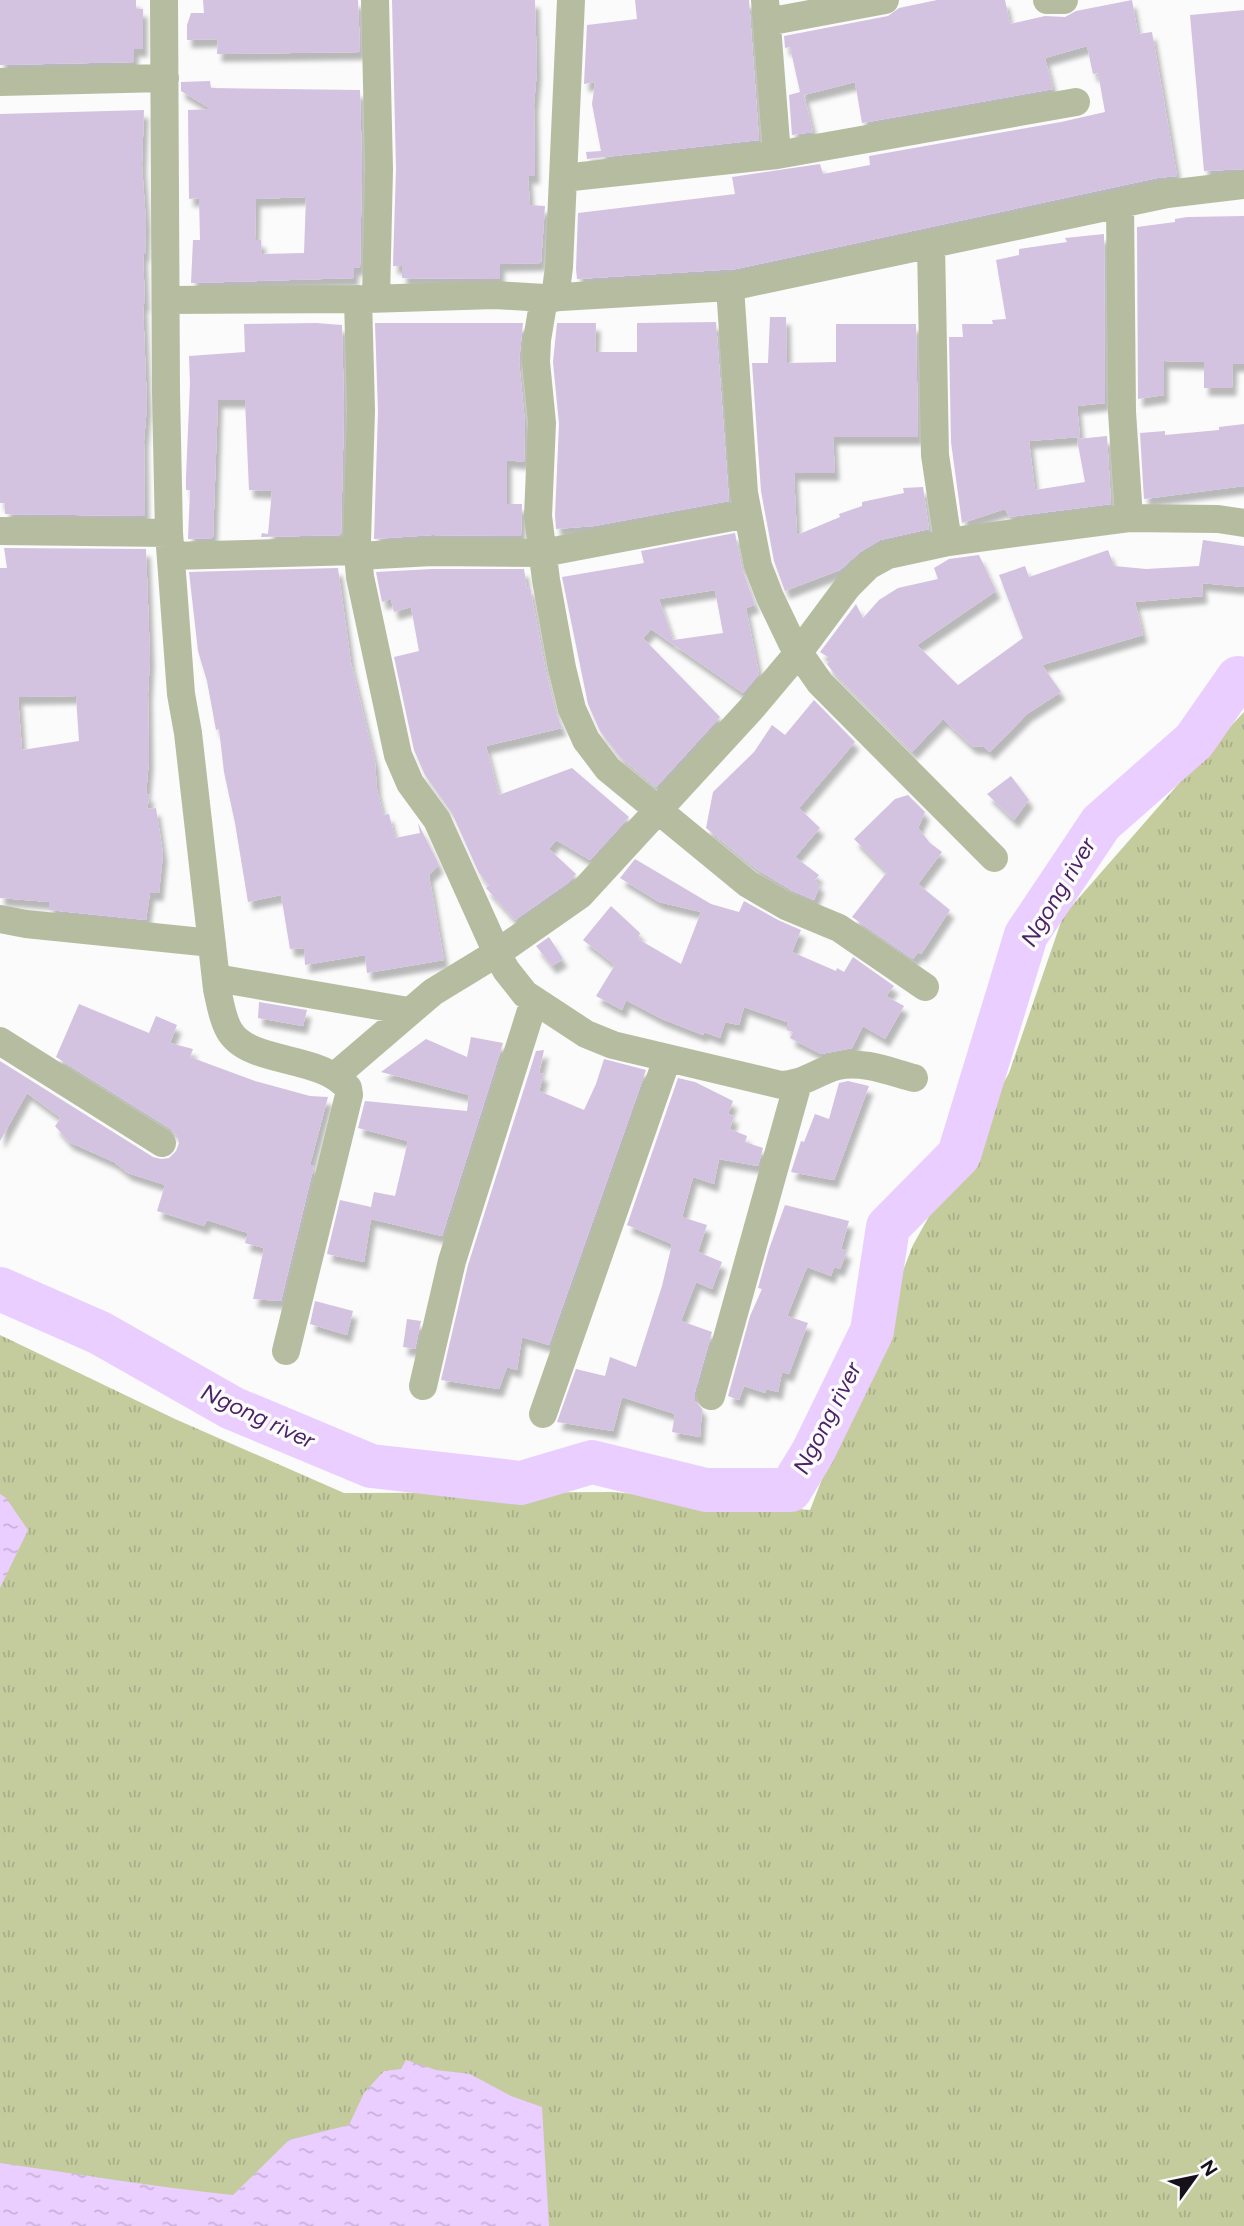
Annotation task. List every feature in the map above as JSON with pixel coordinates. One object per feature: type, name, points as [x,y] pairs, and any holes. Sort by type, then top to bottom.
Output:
[{"type":"street","points":[[164,0],[166,392],[170,545],[181,694],[188,733],[216,978],[222,1012],[230,1032],[244,1045],[273,1056],[314,1066],[335,1076],[348,1088],[349,1095],[286,1351]]},
{"type":"street","points":[[375,0],[379,169],[367,298],[358,553],[360,576],[398,755],[410,783],[437,820],[497,953],[515,983],[534,1001],[586,1034],[640,1053],[781,1085],[798,1083],[838,1066],[852,1064],[914,1078]]},
{"type":"street","points":[[571,0],[562,178],[550,298],[537,340],[536,362],[542,423],[538,516],[562,668],[572,709],[586,740],[608,769],[748,884],[786,906],[839,928],[925,987]]},
{"type":"street","points":[[776,155],[766,11],[885,0]]},
{"type":"street","points":[[1046,0],[1063,0]]},
{"type":"street","points":[[0,82],[165,78]]},
{"type":"street","points":[[562,178],[776,155],[1076,102]]},
{"type":"street","points":[[167,300],[495,295],[550,298],[730,287],[1179,192],[1244,185]]},
{"type":"street","points":[[1120,204],[1122,412],[1129,518]]},
{"type":"street","points":[[931,244],[935,455],[948,542]]},
{"type":"street","points":[[730,287],[748,514],[758,566],[775,608],[820,683],[994,858]]},
{"type":"street","points":[[0,531],[170,545],[358,553],[543,553],[748,514]]},
{"type":"street","points":[[335,1076],[448,981],[497,953],[580,895],[751,709],[799,652],[848,586],[868,566],[888,555],[948,542],[1129,518],[1208,519],[1244,523]]},
{"type":"street","points":[[0,919],[212,943]]},
{"type":"street","points":[[216,978],[408,1012]]},
{"type":"street","points":[[423,1386],[452,1261],[534,1001]]},
{"type":"street","points":[[0,1041],[162,1143]]},
{"type":"street","points":[[543,1414],[667,1059]]},
{"type":"street","points":[[711,1396],[798,1083]]},
{"type":"green space","points":[[1244,712],[1244,2226],[0,2226],[0,1335],[175,1419],[344,1493],[613,1492],[810,1510],[913,1245],[1009,1073],[1063,916]]},
{"type":"water","points":[[0,1494],[6,1498],[28,1530],[0,1588]]},
{"type":"water","points":[[406,2060],[436,2070],[470,2074],[511,2096],[542,2107],[549,2226],[0,2226],[0,2163],[233,2195],[289,2140],[349,2125],[364,2093],[384,2071],[401,2069]]},
{"type":"building","points":[[0,0],[136,0],[136,9],[143,9],[143,49],[134,49],[134,62],[0,65]]},
{"type":"building","points":[[203,0],[358,0],[360,52],[217,54],[218,39],[187,40],[187,25],[191,13],[204,13]]},
{"type":"building","points":[[392,0],[535,0],[535,176],[528,176],[530,205],[545,206],[541,263],[500,264],[500,279],[402,278],[402,266],[393,266],[396,169]]},
{"type":"building","points":[[635,0],[749,0],[759,140],[587,159],[586,152],[601,151],[592,104],[595,82],[584,84],[587,25],[637,19]]},
{"type":"building","points":[[937,0],[1005,0],[1010,24],[1045,16],[1065,17],[1076,11],[1132,0],[1138,34],[1152,32],[1177,176],[1157,178],[736,269],[577,279],[578,213],[735,194],[732,177],[820,164],[823,174],[870,165],[869,156],[1105,112],[1098,73],[1093,74],[1087,46],[1045,58],[1053,89],[862,123],[855,82],[804,95],[813,132],[792,135],[789,95],[800,92],[790,47],[785,48],[784,36],[888,16],[899,8]]},
{"type":"building","points":[[1244,10],[1244,169],[1204,171],[1190,15]]},
{"type":"building","points":[[210,81],[211,88],[360,90],[360,267],[354,268],[354,278],[191,283],[193,240],[200,240],[199,198],[189,199],[188,110],[211,109],[181,91],[181,82]],"holes":[[[306,197],[304,253],[262,254],[261,240],[255,240],[256,199]]]},
{"type":"building","points":[[144,110],[142,165],[146,223],[143,304],[147,406],[144,441],[145,516],[5,514],[5,503],[0,503],[0,114]]},
{"type":"building","points":[[1244,216],[1244,364],[1233,364],[1232,388],[1204,388],[1204,362],[1164,361],[1164,395],[1138,399],[1137,227],[1175,222],[1175,219],[1187,217]]},
{"type":"building","points":[[1104,234],[1105,403],[1077,406],[1080,437],[1029,441],[1035,490],[1085,482],[1077,439],[1107,436],[1111,504],[1009,517],[1005,509],[962,523],[951,442],[949,337],[963,337],[962,324],[993,324],[992,320],[1006,319],[996,260],[1019,255],[1019,249],[1067,242],[1065,238]]},
{"type":"building","points":[[770,317],[786,317],[787,363],[836,362],[836,324],[916,324],[918,437],[833,437],[835,473],[794,473],[797,535],[862,506],[862,502],[904,493],[903,488],[923,487],[929,529],[880,540],[860,552],[840,570],[785,591],[774,561],[761,491],[752,363],[768,363]]},
{"type":"building","points":[[716,322],[729,501],[594,526],[556,529],[559,424],[553,362],[557,323],[596,323],[595,352],[637,352],[637,323]]},
{"type":"building","points":[[375,323],[523,323],[519,361],[525,423],[524,462],[507,460],[507,504],[522,504],[521,536],[432,535],[374,539],[378,411]]},
{"type":"building","points":[[244,324],[342,325],[344,410],[341,535],[261,537],[262,533],[268,534],[272,491],[249,490],[245,400],[218,400],[213,538],[188,539],[190,490],[186,490],[186,477],[189,356],[245,352]]},
{"type":"building","points":[[1244,424],[1244,486],[1144,499],[1140,433],[1165,431],[1165,435],[1219,430],[1219,427]]},
{"type":"building","points":[[735,533],[742,569],[755,605],[746,608],[759,674],[743,693],[651,629],[643,638],[720,717],[656,787],[620,757],[600,731],[588,704],[562,577],[644,563],[641,551]],"holes":[[[715,590],[723,633],[673,640],[659,599]]]},
{"type":"building","points":[[1203,540],[1244,546],[1244,587],[1202,583],[1203,596],[1135,602],[1143,635],[1042,665],[1061,692],[1027,714],[990,752],[984,747],[972,746],[943,719],[912,752],[833,672],[827,664],[831,659],[820,652],[856,604],[863,618],[879,600],[898,588],[938,579],[934,568],[949,559],[979,555],[996,591],[917,645],[958,685],[1023,638],[999,575],[1025,566],[1029,577],[1108,550],[1114,566],[1146,569],[1199,566]]},
{"type":"building","points":[[4,548],[146,549],[150,659],[146,795],[150,794],[147,809],[156,808],[163,854],[159,893],[150,893],[146,920],[49,910],[49,902],[0,898],[0,568],[7,568]],"holes":[[[76,696],[79,741],[22,750],[18,697]]]},
{"type":"building","points":[[338,568],[351,663],[375,762],[383,815],[389,814],[395,838],[420,833],[418,823],[439,865],[429,875],[444,960],[367,973],[365,955],[305,965],[304,948],[290,949],[281,895],[248,902],[224,772],[219,729],[216,730],[207,681],[198,651],[189,572]]},
{"type":"building","points":[[524,569],[527,588],[530,587],[546,672],[562,728],[486,746],[499,795],[572,768],[629,817],[590,860],[556,840],[549,849],[576,874],[569,882],[515,920],[486,888],[489,885],[479,873],[452,813],[425,775],[414,750],[394,657],[419,651],[411,607],[394,612],[391,599],[382,602],[376,572]]},
{"type":"building","points":[[814,700],[855,742],[799,808],[820,828],[795,857],[819,875],[815,880],[820,885],[814,900],[758,870],[706,828],[713,792],[754,752],[772,725],[785,735]]},
{"type":"building","points":[[1011,776],[1029,800],[1014,820],[987,794]]},
{"type":"building","points":[[908,795],[925,812],[918,828],[930,843],[942,852],[918,884],[950,910],[921,954],[918,952],[913,959],[852,917],[887,872],[854,839],[895,799]]},
{"type":"building","points":[[635,859],[711,904],[739,912],[744,901],[801,930],[792,952],[844,972],[853,957],[894,986],[886,996],[904,1006],[885,1039],[863,1026],[852,1048],[821,1054],[790,1038],[793,1032],[787,1030],[787,1022],[744,1007],[739,1025],[725,1022],[720,1038],[704,1032],[703,1035],[662,1019],[626,1000],[622,1010],[596,996],[615,965],[583,940],[611,906],[640,933],[638,939],[681,964],[701,912],[659,902],[620,878]]},
{"type":"building","points":[[549,937],[563,959],[552,966],[536,946]]},
{"type":"building","points":[[259,1002],[307,1010],[303,1026],[258,1018]]},
{"type":"building","points":[[79,1004],[149,1033],[156,1016],[177,1025],[170,1043],[193,1049],[190,1057],[255,1081],[310,1096],[328,1097],[310,1165],[314,1165],[281,1301],[253,1299],[264,1248],[245,1243],[248,1233],[207,1220],[204,1226],[157,1211],[165,1185],[128,1173],[114,1162],[69,1142],[55,1126],[61,1118],[27,1093],[0,1141],[0,1061],[153,1157],[169,1158],[176,1151],[179,1143],[171,1129],[56,1057]]},
{"type":"building","points":[[471,1037],[503,1043],[442,1236],[371,1219],[364,1262],[327,1254],[340,1200],[371,1207],[374,1192],[395,1196],[408,1141],[358,1128],[365,1101],[467,1111],[469,1095],[381,1072],[426,1039],[467,1057]]},
{"type":"building","points":[[544,1050],[539,1073],[544,1074],[539,1091],[584,1110],[604,1059],[646,1070],[549,1345],[522,1337],[517,1370],[507,1367],[499,1389],[441,1380],[468,1265],[536,1051]]},
{"type":"building","points":[[678,1078],[695,1082],[733,1101],[728,1114],[734,1116],[730,1129],[747,1136],[745,1142],[763,1148],[758,1166],[719,1159],[714,1184],[693,1177],[682,1217],[707,1225],[698,1252],[722,1262],[712,1289],[696,1282],[681,1321],[712,1332],[695,1392],[695,1401],[702,1409],[700,1437],[672,1432],[675,1414],[622,1397],[613,1431],[557,1422],[576,1369],[605,1376],[610,1357],[636,1367],[662,1286],[672,1244],[627,1225]]},
{"type":"building","points":[[848,1081],[869,1086],[834,1180],[791,1172],[801,1141],[804,1142],[815,1114],[829,1119],[839,1083]]},
{"type":"building","points":[[785,1205],[849,1221],[841,1249],[847,1251],[840,1269],[834,1267],[831,1276],[807,1267],[787,1316],[808,1323],[789,1374],[782,1372],[778,1392],[766,1389],[765,1393],[744,1386],[739,1400],[728,1396],[750,1316],[762,1289],[758,1288],[769,1249]]},
{"type":"building","points":[[315,1301],[353,1311],[347,1335],[310,1324]]},
{"type":"building","points":[[407,1319],[421,1321],[415,1349],[403,1347]]},
{"type":"waterway","name":"Ngong river","points":[[0,1289],[100,1333],[232,1408],[371,1466],[521,1483],[592,1462],[706,1490],[790,1490],[813,1452],[872,1331],[888,1227],[959,1155],[1026,935],[1101,823],[1194,741],[1238,678],[1244,679]]}]
